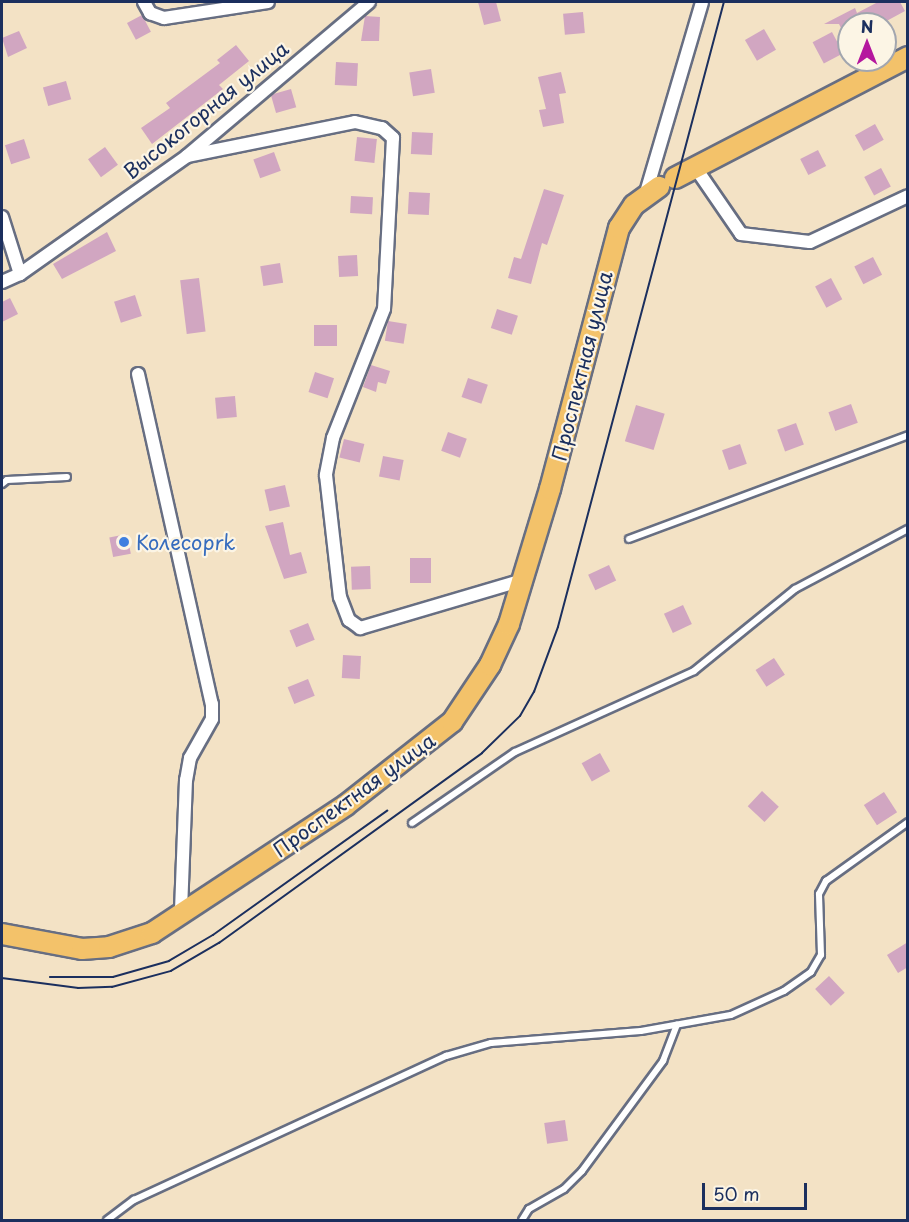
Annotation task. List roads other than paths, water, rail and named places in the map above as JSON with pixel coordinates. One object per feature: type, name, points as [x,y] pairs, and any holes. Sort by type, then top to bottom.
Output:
[{"type":"main road","name":"Проспектная улица","points":[[2,934],[82,949],[109,947],[152,933],[346,805],[452,722],[500,648],[550,489],[612,249],[626,217],[660,188],[695,166],[908,57]]},
{"type":"street","points":[[144,2],[150,13],[164,18],[268,2]]},
{"type":"street","name":"Высокогорная улица","points":[[2,282],[20,274],[187,156],[369,2]]},
{"type":"street","points":[[660,188],[702,2]]},
{"type":"street","points":[[187,156],[355,122],[382,128],[393,138],[384,309],[333,438],[326,475],[340,597],[349,621],[360,628],[523,580]]},
{"type":"street","points":[[695,166],[741,234],[810,242],[908,196]]},
{"type":"street","points":[[2,217],[20,274]]},
{"type":"street","points":[[138,374],[212,704],[212,719],[190,758],[186,780],[181,912]]},
{"type":"lane","points":[[629,539],[908,435]]},
{"type":"lane","points":[[2,484],[7,480],[67,477]]},
{"type":"lane","points":[[412,824],[515,752],[694,670],[795,589],[908,529]]},
{"type":"lane","points":[[106,1221],[134,1200],[446,1056],[491,1043],[677,1025],[731,1016],[784,991],[811,972],[821,955],[819,894],[826,881],[908,822]]},
{"type":"lane","points":[[522,1221],[529,1209],[564,1189],[582,1172],[663,1060],[677,1025]]},
{"type":"tram line","points":[[2,978],[78,988],[112,987],[171,971],[219,943],[482,753],[520,716],[534,692],[558,627],[724,2]]},
{"type":"tram line","points":[[50,977],[113,977],[169,961],[213,935],[387,811]]},
{"type":"place","name":"Колесоprk","points":[[124,542]]}]
